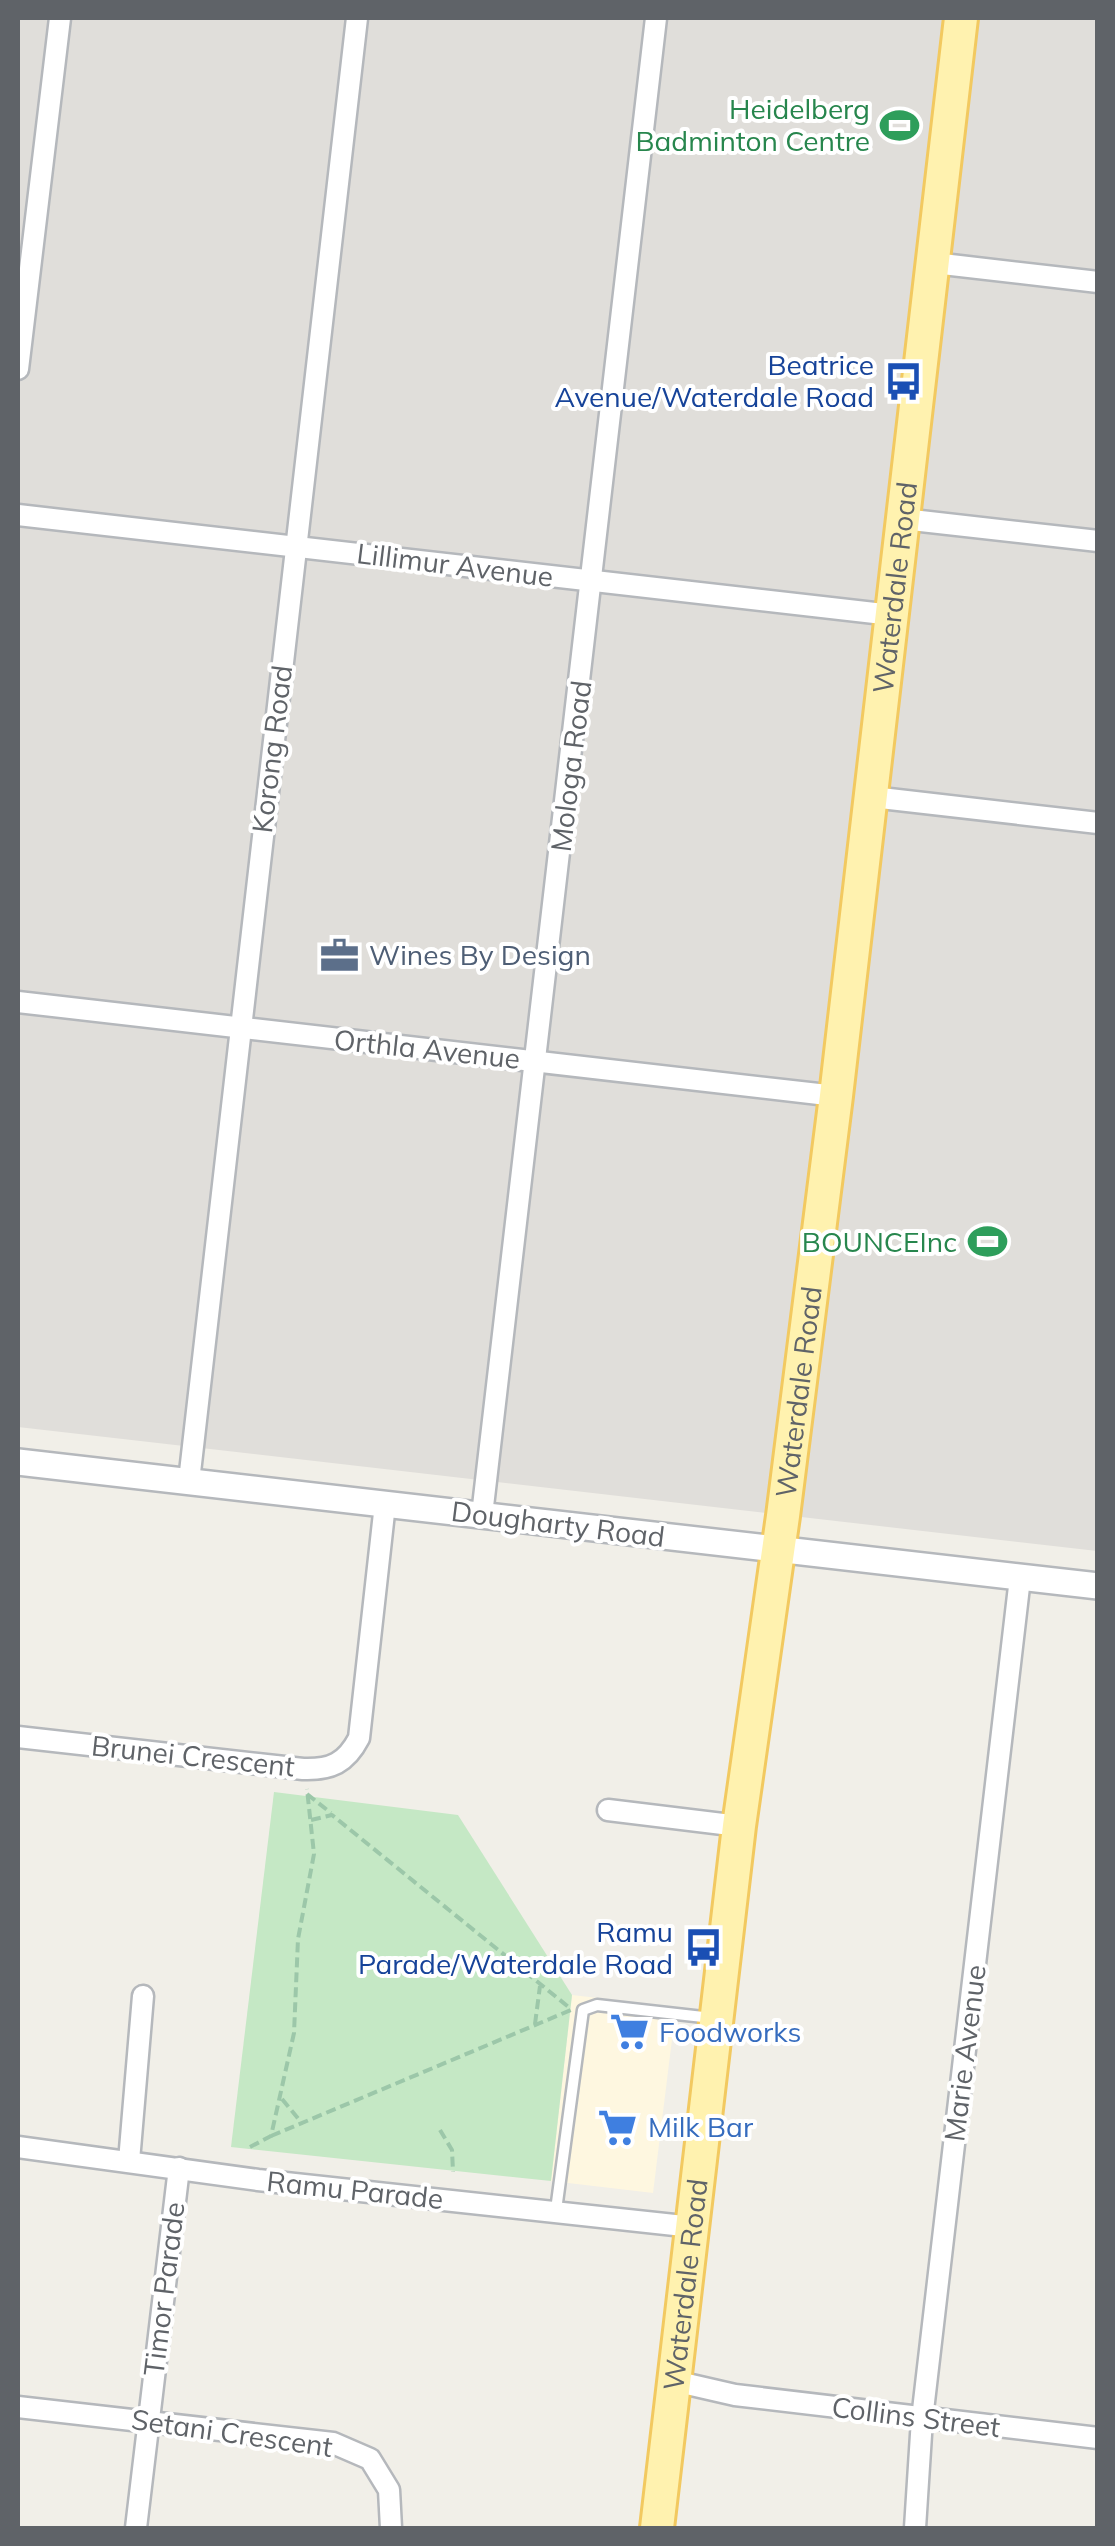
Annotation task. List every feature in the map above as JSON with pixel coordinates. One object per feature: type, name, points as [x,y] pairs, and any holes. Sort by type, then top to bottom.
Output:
[{"type":"main road","name":"Waterdale Road","points":[[657,2528],[740,1826],[836,1096],[962,18]]},
{"type":"street","points":[[18,369],[60,18]]},
{"type":"street","name":"Korong Road","points":[[189,1482],[358,18]]},
{"type":"street","name":"Mologa Road","points":[[482,1514],[656,18]]},
{"type":"street","points":[[934,262],[1098,282]]},
{"type":"street","name":"Lillimur Avenue","points":[[18,515],[892,615]]},
{"type":"street","points":[[904,518],[1098,542]]},
{"type":"street","points":[[872,798],[1098,823]]},
{"type":"street","name":"Orthla Avenue","points":[[18,1002],[836,1096]]},
{"type":"street","name":"Dougharty Road","points":[[18,1462],[1098,1586]]},
{"type":"street","name":"Brunei Crescent","points":[[18,1737],[304,1769],[336,1765],[353,1750],[358,1738],[386,1504]]},
{"type":"street","name":"Marie Avenue","points":[[916,2528],[922,2418],[1020,1578]]},
{"type":"street","points":[[608,1810],[740,1826]]},
{"type":"street","points":[[129,2161],[143,1996]]},
{"type":"street","name":"Ramu Parade","points":[[18,2147],[258,2180],[693,2227]]},
{"type":"street","name":"Timor Parade","points":[[136,2528],[179,2168]]},
{"type":"street","name":"Collins Street","points":[[674,2388],[1098,2438]]},
{"type":"street","name":"Setani Crescent","points":[[18,2407],[334,2444],[370,2459],[388,2490],[391,2528]]},
{"type":"lane","points":[[556,2210],[577,2010],[597,2004],[717,2019]]},
{"type":"path","points":[[271,2136],[294,2033],[298,1939],[314,1854],[304,1769]]},
{"type":"path","points":[[308,1794],[540,1986],[577,2010]]},
{"type":"path","points":[[312,1820],[332,1815]]},
{"type":"path","points":[[534,2024],[540,1986]]},
{"type":"path","points":[[250,2147],[534,2024],[577,2010]]},
{"type":"path","points":[[282,2099],[302,2122]]},
{"type":"path","points":[[440,2130],[452,2150],[452,2172]]},
{"type":"shaded area","points":[[18,18],[1097,18],[1097,1551],[18,1427]]},
{"type":"shaded area","points":[[572,1995],[676,2007],[653,2193],[551,2181]]},
{"type":"green space","points":[[274,1792],[458,1815],[572,1995],[551,2181],[231,2147]]},
{"type":"place","name":"Heidelberg Badminton Centre","points":[[900,125]]},
{"type":"place","name":"Beatrice Avenue/Waterdale Road","points":[[904,381]]},
{"type":"place","name":"Wines By Design","points":[[339,955]]},
{"type":"place","name":"BOUNCEInc","points":[[987,1242]]},
{"type":"place","name":"Ramu Parade/Waterdale Road","points":[[703,1948]]},
{"type":"place","name":"Foodworks","points":[[629,2032]]},
{"type":"place","name":"Milk Bar","points":[[618,2127]]}]
